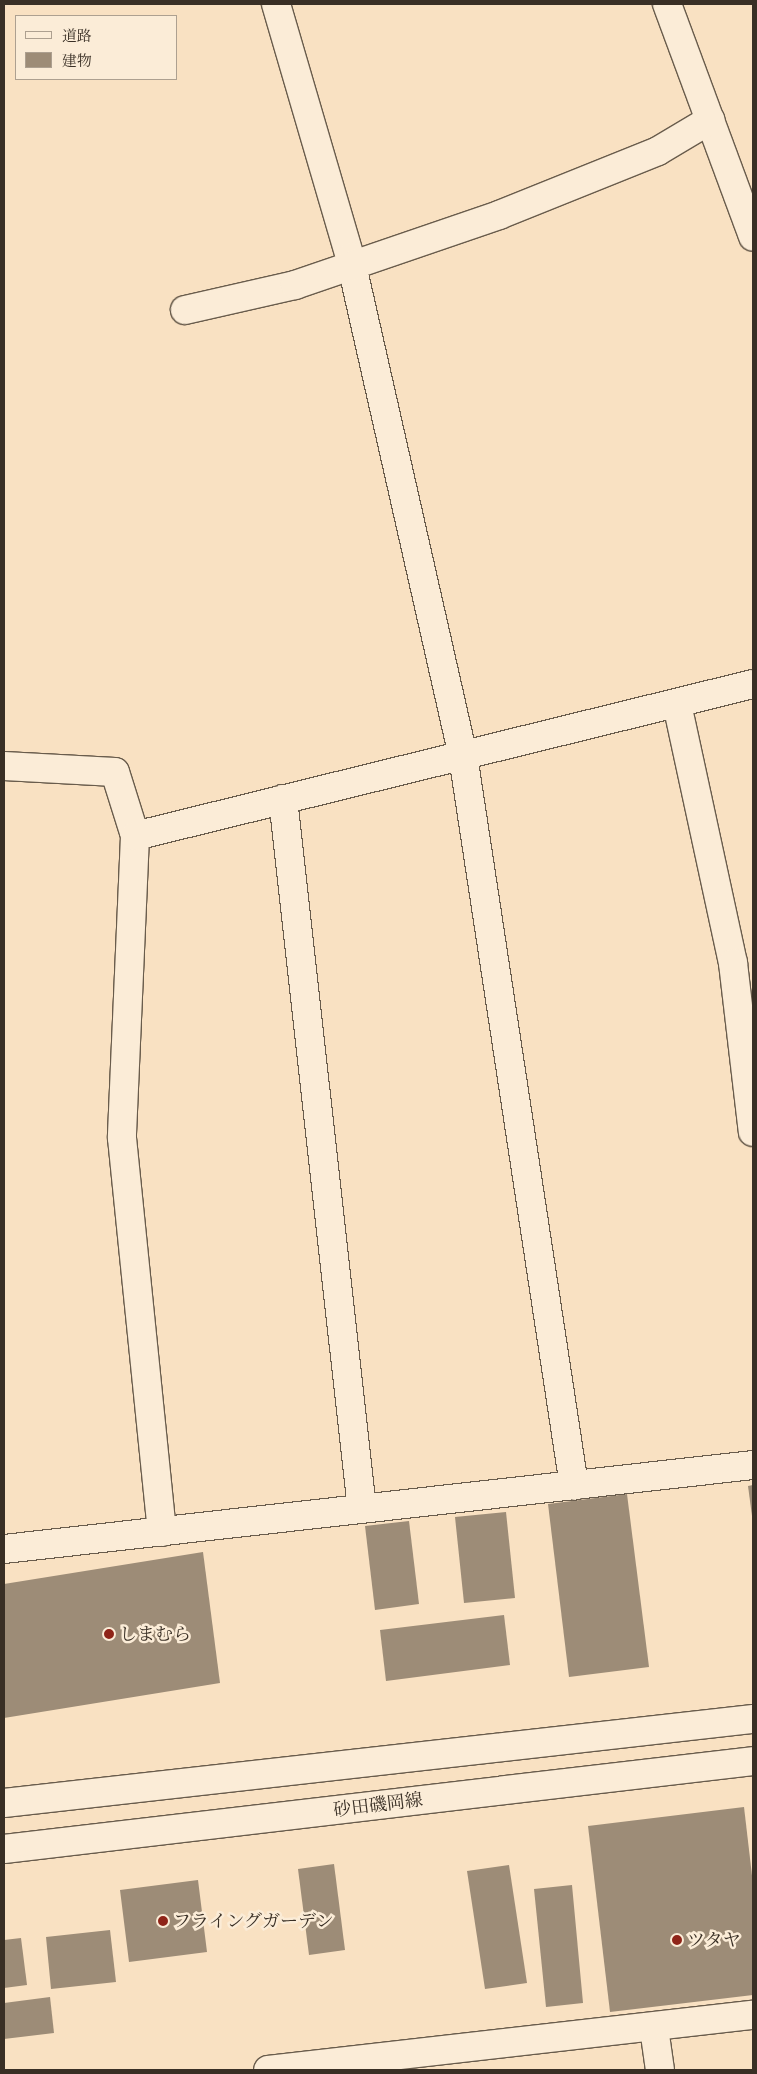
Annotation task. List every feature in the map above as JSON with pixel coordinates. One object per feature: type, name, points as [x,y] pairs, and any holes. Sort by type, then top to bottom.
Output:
[{"type":"street","points":[[276,4],[352,265],[463,756],[574,1486]]},
{"type":"street","points":[[666,4],[753,237]]},
{"type":"street","points":[[185,310],[295,285],[499,215],[649,155],[710,120]]},
{"type":"street","points":[[135,836],[753,684]]},
{"type":"street","points":[[677,704],[733,963],[753,1132]]},
{"type":"street","points":[[4,766],[115,772],[135,836],[122,1138],[162,1532]]},
{"type":"street","points":[[283,799],[362,1509]]},
{"type":"street","points":[[4,1550],[753,1465]]},
{"type":"street","points":[[4,1803],[753,1719]]},
{"type":"street","name":"砂田磯岡線","points":[[4,1849],[753,1761]]},
{"type":"street","points":[[268,2070],[442,2060],[753,2015]]},
{"type":"street","points":[[654,2028],[660,2070]]},
{"type":"building","points":[[753,1485],[753,1516],[752,1516],[748,1486]]},
{"type":"building","points":[[627,1494],[649,1667],[569,1677],[548,1504]]},
{"type":"building","points":[[506,1512],[515,1598],[464,1603],[455,1517]]},
{"type":"building","points":[[409,1521],[419,1604],[375,1610],[365,1526]]},
{"type":"building","name":"しまむら","points":[[203,1552],[220,1683],[4,1718],[4,1584]]},
{"type":"building","points":[[504,1615],[510,1665],[386,1681],[380,1630]]},
{"type":"building","name":"ツタヤ","points":[[744,1807],[753,1884],[753,1995],[610,2012],[588,1826]]},
{"type":"building","points":[[334,1864],[345,1950],[309,1955],[298,1869]]},
{"type":"building","points":[[509,1865],[527,1983],[485,1989],[467,1871]]},
{"type":"building","name":"フライングガーデン","points":[[198,1880],[207,1952],[129,1962],[120,1890]]},
{"type":"building","points":[[572,1885],[583,2003],[546,2007],[534,1889]]},
{"type":"building","points":[[110,1930],[116,1982],[51,1989],[46,1937]]},
{"type":"building","points":[[21,1938],[27,1985],[4,1988],[4,1940]]},
{"type":"building","points":[[50,1997],[54,2033],[4,2039],[4,2003]]},
{"type":"place","name":"しまむら","points":[[109,1634]]},
{"type":"place","name":"フライングガーデン","points":[[163,1921]]},
{"type":"place","name":"ツタヤ","points":[[677,1940]]}]
